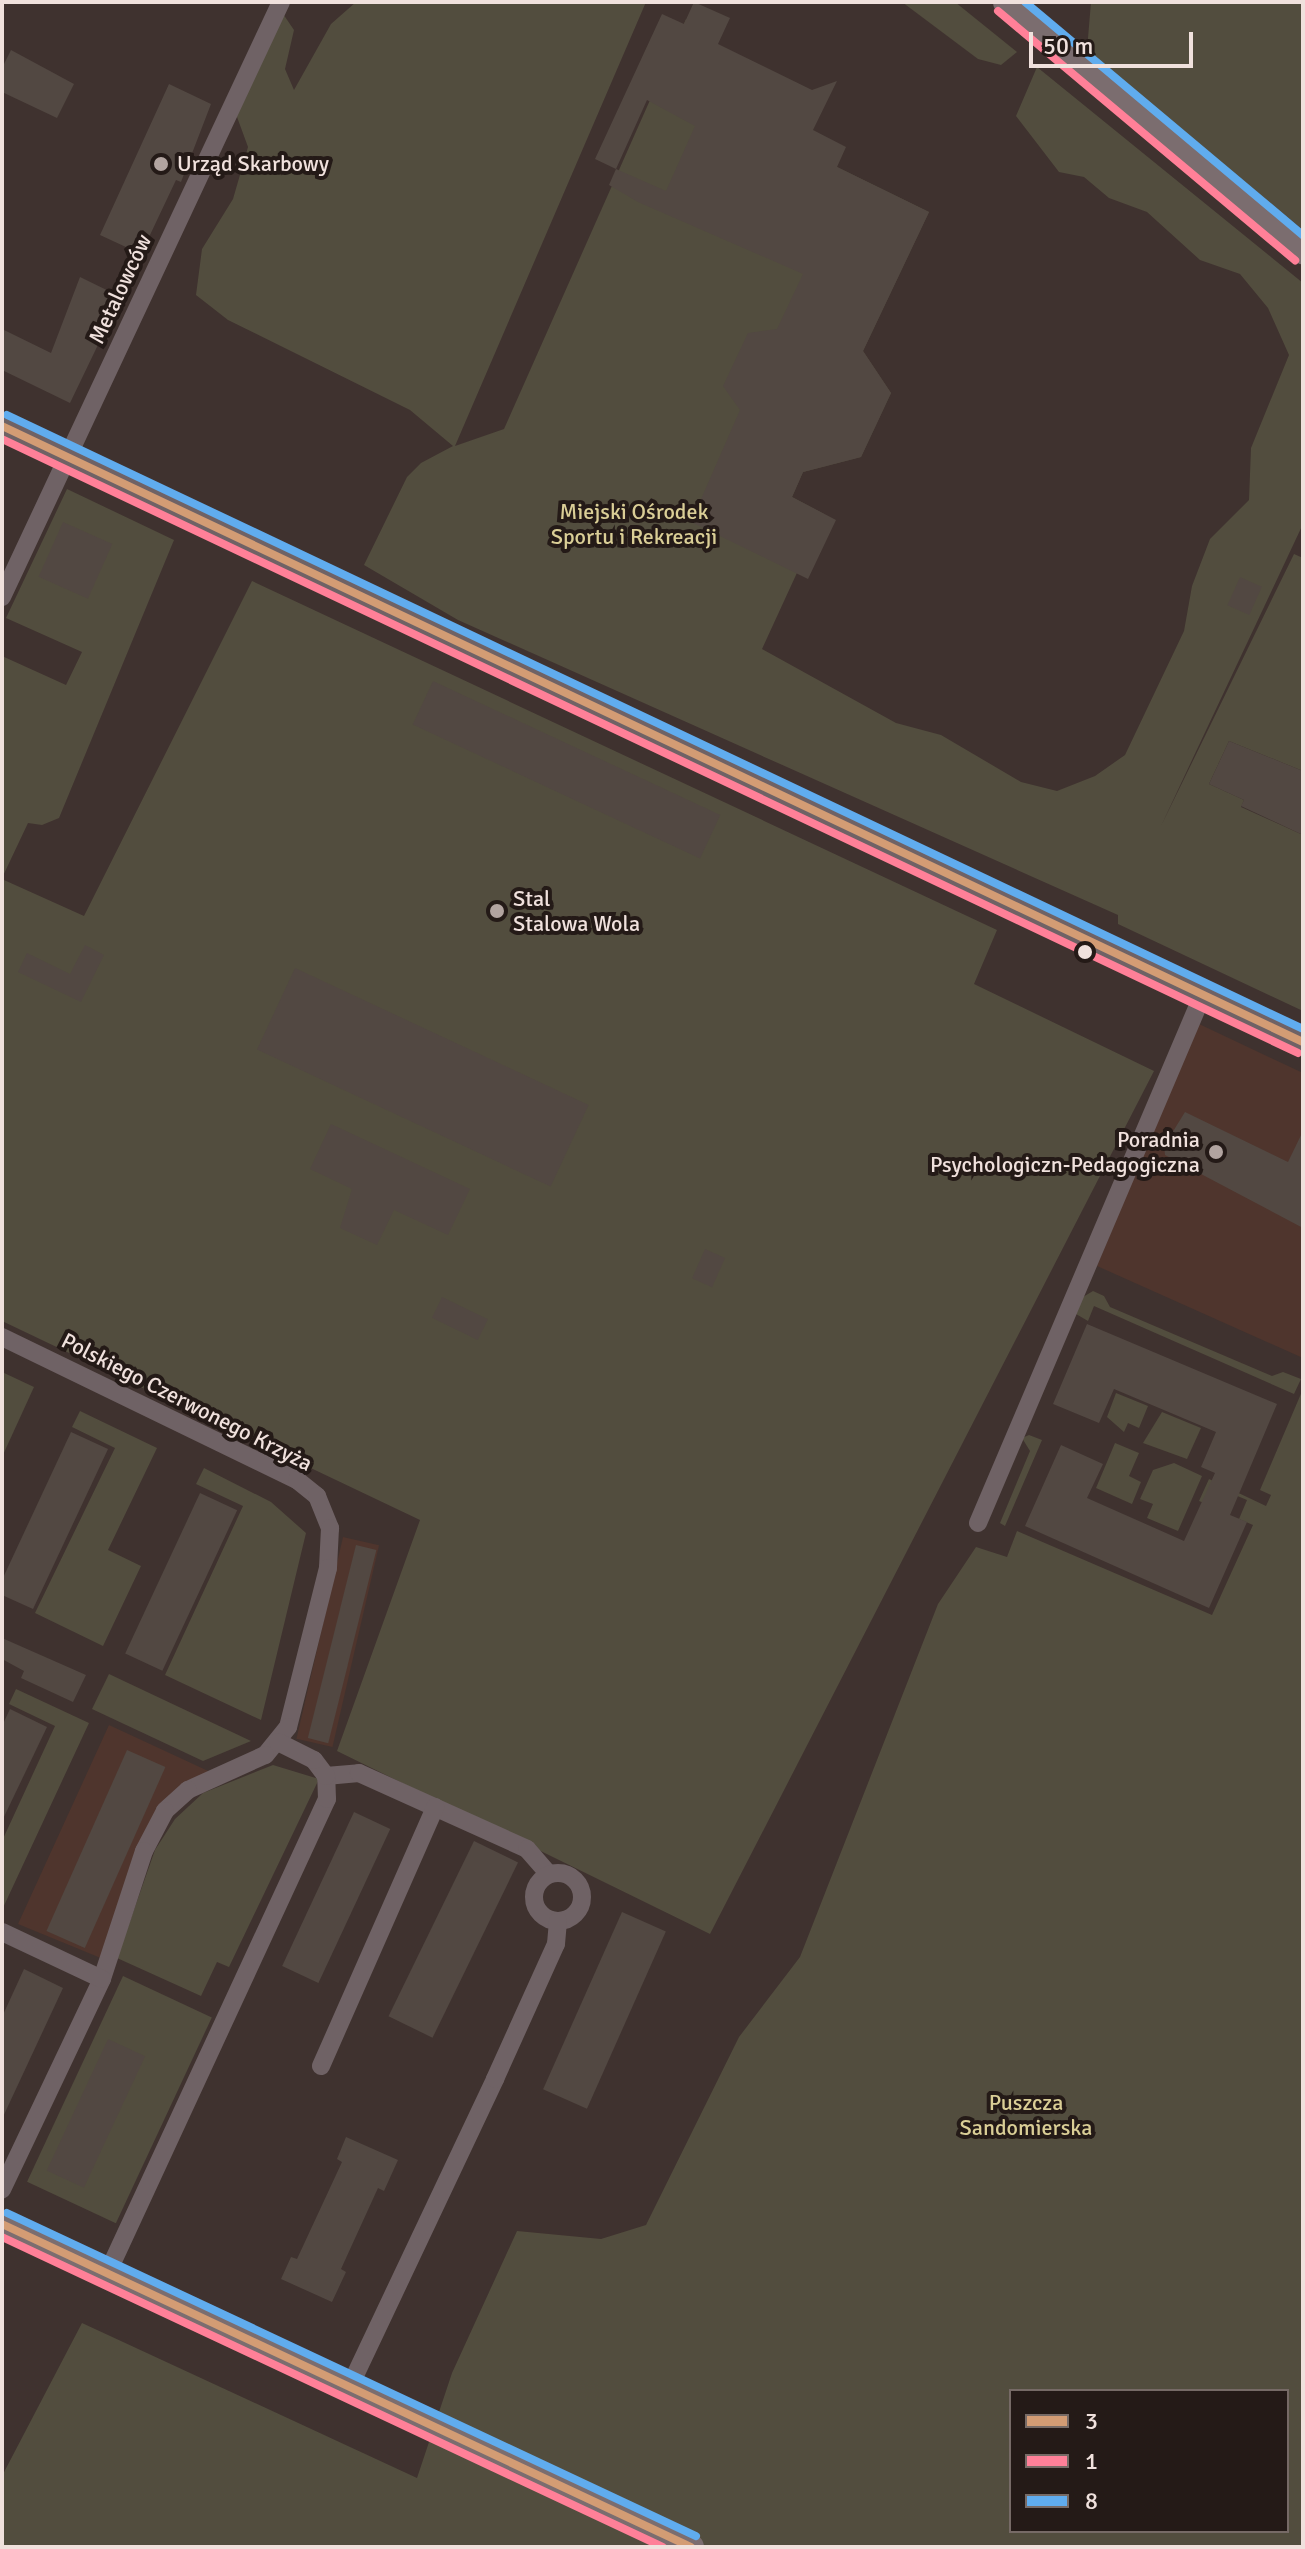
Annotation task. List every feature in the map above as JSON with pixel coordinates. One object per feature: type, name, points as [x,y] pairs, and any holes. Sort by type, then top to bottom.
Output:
[{"type":"street","name":"Metalowców","points":[[2,597],[281,2]]},
{"type":"street","points":[[1006,2],[1303,251]]},
{"type":"street","points":[[2,426],[367,596],[1303,1042]]},
{"type":"street","points":[[978,1523],[1203,994]]},
{"type":"street","name":"Polskiego Czerwonego Krzyża","points":[[2,1337],[297,1480],[317,1496],[330,1528],[328,1568],[288,1727],[278,1742]]},
{"type":"street","points":[[2,2190],[102,1979],[144,1851],[165,1811],[188,1790],[265,1755],[278,1742],[314,1760],[326,1776],[327,1799],[108,2272]]},
{"type":"street","points":[[326,1776],[359,1773],[527,1849],[549,1874]]},
{"type":"street","points":[[321,2066],[435,1807]]},
{"type":"street","points":[[565,1873],[581,1888],[578,1911],[558,1921],[543,1916],[534,1901],[537,1885],[549,1874],[565,1873]]},
{"type":"street","points":[[350,2386],[556,1944],[558,1921]]},
{"type":"street","points":[[2,1932],[102,1979]]},
{"type":"street","points":[[2,2224],[691,2547]]},
{"type":"shaded area","points":[[1197,1023],[1303,1073],[1303,1358],[1097,1266]]},
{"type":"shaded area","points":[[343,1537],[379,1545],[332,1747],[296,1739]]},
{"type":"shaded area","points":[[109,1725],[219,1776],[165,1811],[108,1961],[18,1924]]},
{"type":"green space","name":"Miejski Ośrodek Sportu i Rekreacji","points":[[356,2],[646,2],[455,446],[504,429],[686,19],[714,32],[712,46],[837,167],[929,212],[863,351],[891,393],[861,457],[803,472],[792,497],[824,514],[762,649],[896,723],[941,735],[1021,782],[1057,791],[1095,776],[1125,755],[1184,631],[1192,586],[1210,539],[1249,500],[1251,448],[1289,355],[1268,308],[1240,274],[1200,260],[1147,212],[1109,198],[1084,177],[1059,172],[1016,116],[1037,67],[1303,283],[1303,524],[1161,826],[1294,554],[1303,558],[1303,771],[1229,741],[1209,784],[1244,800],[1241,807],[1303,835],[1303,1011],[1118,924],[1118,915],[458,620],[364,565],[407,477],[421,463],[453,446],[410,410],[228,320],[196,295],[202,249],[233,199],[248,147],[233,106],[279,8],[294,30],[285,69],[294,90],[331,24]]},
{"type":"green space","points":[[902,2],[955,2],[1017,52],[1001,65],[978,59]]},
{"type":"green space","points":[[1091,2],[1303,2],[1303,230],[1087,50]]},
{"type":"green space","points":[[67,489],[174,540],[59,818],[42,825],[28,823],[2,878],[2,656],[66,685],[82,652],[6,618]]},
{"type":"green space","points":[[252,581],[997,930],[974,984],[1154,1071],[710,1934],[337,1751],[420,1520],[2,1321],[2,885],[4,880],[84,916]]},
{"type":"green space","points":[[1093,1291],[1104,1296],[1110,1307],[1272,1376],[1283,1372],[1301,1379],[1294,1394],[1094,1306],[1088,1321],[1076,1314],[1083,1297]]},
{"type":"green space","points":[[2,1372],[34,1387],[2,1457]]},
{"type":"green space","name":"Puszcza Sandomierska","points":[[1303,1389],[1303,2547],[2,2547],[2,2476],[82,2323],[417,2478],[452,2373],[517,2231],[601,2239],[646,2225],[739,2037],[800,1957],[938,1604],[976,1547],[1007,1557],[1017,1531],[1212,1615],[1253,1525],[1239,1519],[1247,1500],[1211,1485],[1204,1503],[1199,1501],[1209,1479],[1266,1506],[1271,1495],[1260,1490]]},
{"type":"green space","points":[[1116,1393],[1148,1406],[1139,1428],[1128,1423],[1124,1432],[1107,1417]]},
{"type":"green space","points":[[80,1411],[157,1448],[108,1550],[141,1566],[103,1646],[35,1613],[115,1448],[72,1427]]},
{"type":"green space","points":[[1162,1412],[1201,1428],[1187,1459],[1143,1443]]},
{"type":"green space","points":[[1029,1435],[1042,1440],[1005,1526],[1000,1523],[1030,1451],[1022,1438]]},
{"type":"green space","points":[[1115,1443],[1139,1453],[1129,1476],[1141,1482],[1132,1504],[1096,1488]]},
{"type":"green space","points":[[1174,1463],[1202,1476],[1178,1531],[1147,1518],[1153,1504],[1140,1499],[1153,1470]]},
{"type":"green space","points":[[204,1468],[271,1502],[306,1533],[261,1720],[165,1675],[243,1506],[196,1484]]},
{"type":"green space","points":[[109,1674],[251,1741],[203,1761],[92,1709]]},
{"type":"green space","points":[[16,1689],[89,1723],[2,1910],[2,1841],[55,1726],[9,1704]]},
{"type":"green space","points":[[273,1765],[319,1779],[229,1967],[217,1962],[201,1996],[117,1958],[155,1850],[175,1819],[203,1793]]},
{"type":"green space","points":[[123,1976],[212,2017],[116,2223],[27,2182]]},
{"type":"building","points":[[694,2],[730,18],[718,44],[812,90],[837,81],[813,130],[846,147],[837,167],[929,212],[863,351],[891,393],[861,457],[803,472],[792,497],[836,520],[808,579],[691,522],[740,410],[723,386],[748,333],[777,329],[803,274],[638,202],[609,185],[616,169],[595,159],[662,14],[684,24]],"holes":[[[647,100],[695,126],[666,191],[616,169]]]},
{"type":"building","points":[[11,50],[74,84],[57,118],[2,92],[2,68]]},
{"type":"building","name":"Urząd Skarbowy","points":[[169,84],[211,104],[181,182],[176,180],[141,254],[100,235]]},
{"type":"building","points":[[80,277],[121,297],[70,403],[2,370],[2,329],[51,353]]},
{"type":"building","points":[[63,522],[112,544],[88,599],[39,577]]},
{"type":"building","points":[[1240,577],[1262,587],[1249,615],[1227,605]]},
{"type":"building","points":[[433,681],[720,815],[700,858],[413,725]]},
{"type":"building","points":[[1229,741],[1303,771],[1303,835],[1241,806],[1244,800],[1209,784]]},
{"type":"building","points":[[85,945],[104,955],[81,1002],[18,972],[27,953],[70,974]]},
{"type":"building","points":[[295,968],[589,1105],[551,1186],[257,1050]]},
{"type":"building","points":[[1185,1112],[1288,1162],[1303,1131],[1303,1228],[1165,1155],[1164,1146]]},
{"type":"building","points":[[331,1124],[470,1189],[448,1235],[394,1210],[377,1245],[340,1228],[352,1189],[310,1169]]},
{"type":"building","points":[[705,1249],[725,1258],[712,1287],[692,1278]]},
{"type":"building","points":[[442,1297],[488,1319],[478,1340],[432,1318]]},
{"type":"building","points":[[1087,1324],[1277,1404],[1230,1515],[1247,1522],[1209,1608],[1025,1526],[1061,1445],[1103,1464],[1087,1498],[1184,1541],[1215,1473],[1201,1467],[1216,1432],[1114,1389],[1099,1423],[1053,1404]]},
{"type":"building","points":[[71,1432],[108,1449],[33,1609],[2,1595],[2,1580]]},
{"type":"building","points":[[200,1493],[237,1510],[162,1671],[125,1653]]},
{"type":"building","points":[[356,1545],[376,1550],[328,1743],[308,1738]]},
{"type":"building","points":[[2,1638],[86,1675],[73,1702],[21,1678],[24,1671],[2,1659]]},
{"type":"building","points":[[10,1709],[47,1727],[2,1821],[2,1726]]},
{"type":"building","points":[[127,1750],[165,1767],[85,1948],[46,1931]]},
{"type":"building","points":[[354,1812],[390,1829],[318,1983],[282,1966]]},
{"type":"building","points":[[474,1841],[518,1862],[433,2038],[389,2016]]},
{"type":"building","points":[[622,1912],[666,1932],[587,2109],[543,2089]]},
{"type":"building","points":[[24,1969],[63,1988],[2,2119],[2,2017]]},
{"type":"building","points":[[108,2039],[145,2056],[84,2188],[47,2170]]},
{"type":"building","points":[[346,2137],[398,2160],[384,2191],[378,2188],[341,2269],[346,2272],[332,2302],[281,2279],[291,2257],[297,2259],[342,2162],[337,2159]]},
{"type":"transit line","name":"8","points":[[1025,2],[1303,235]]},
{"type":"transit line","name":"1","points":[[998,11],[1295,260]]},
{"type":"transit line","name":"8","points":[[7,415],[1303,1029]]},
{"type":"transit line","name":"3","points":[[2,426],[1303,1042]]},
{"type":"transit line","name":"1","points":[[2,439],[1298,1053]]},
{"type":"transit line","name":"8","points":[[7,2213],[696,2536]]},
{"type":"transit line","name":"3","points":[[2,2224],[691,2547]]},
{"type":"transit line","name":"1","points":[[2,2237],[663,2547]]},
{"type":"place","name":"Urząd Skarbowy","points":[[161,164]]},
{"type":"place","name":"Stal Stalowa Wola","points":[[497,911]]},
{"type":"place","name":"Poradnia Psychologiczn-Pedagogiczna","points":[[1216,1152]]}]
